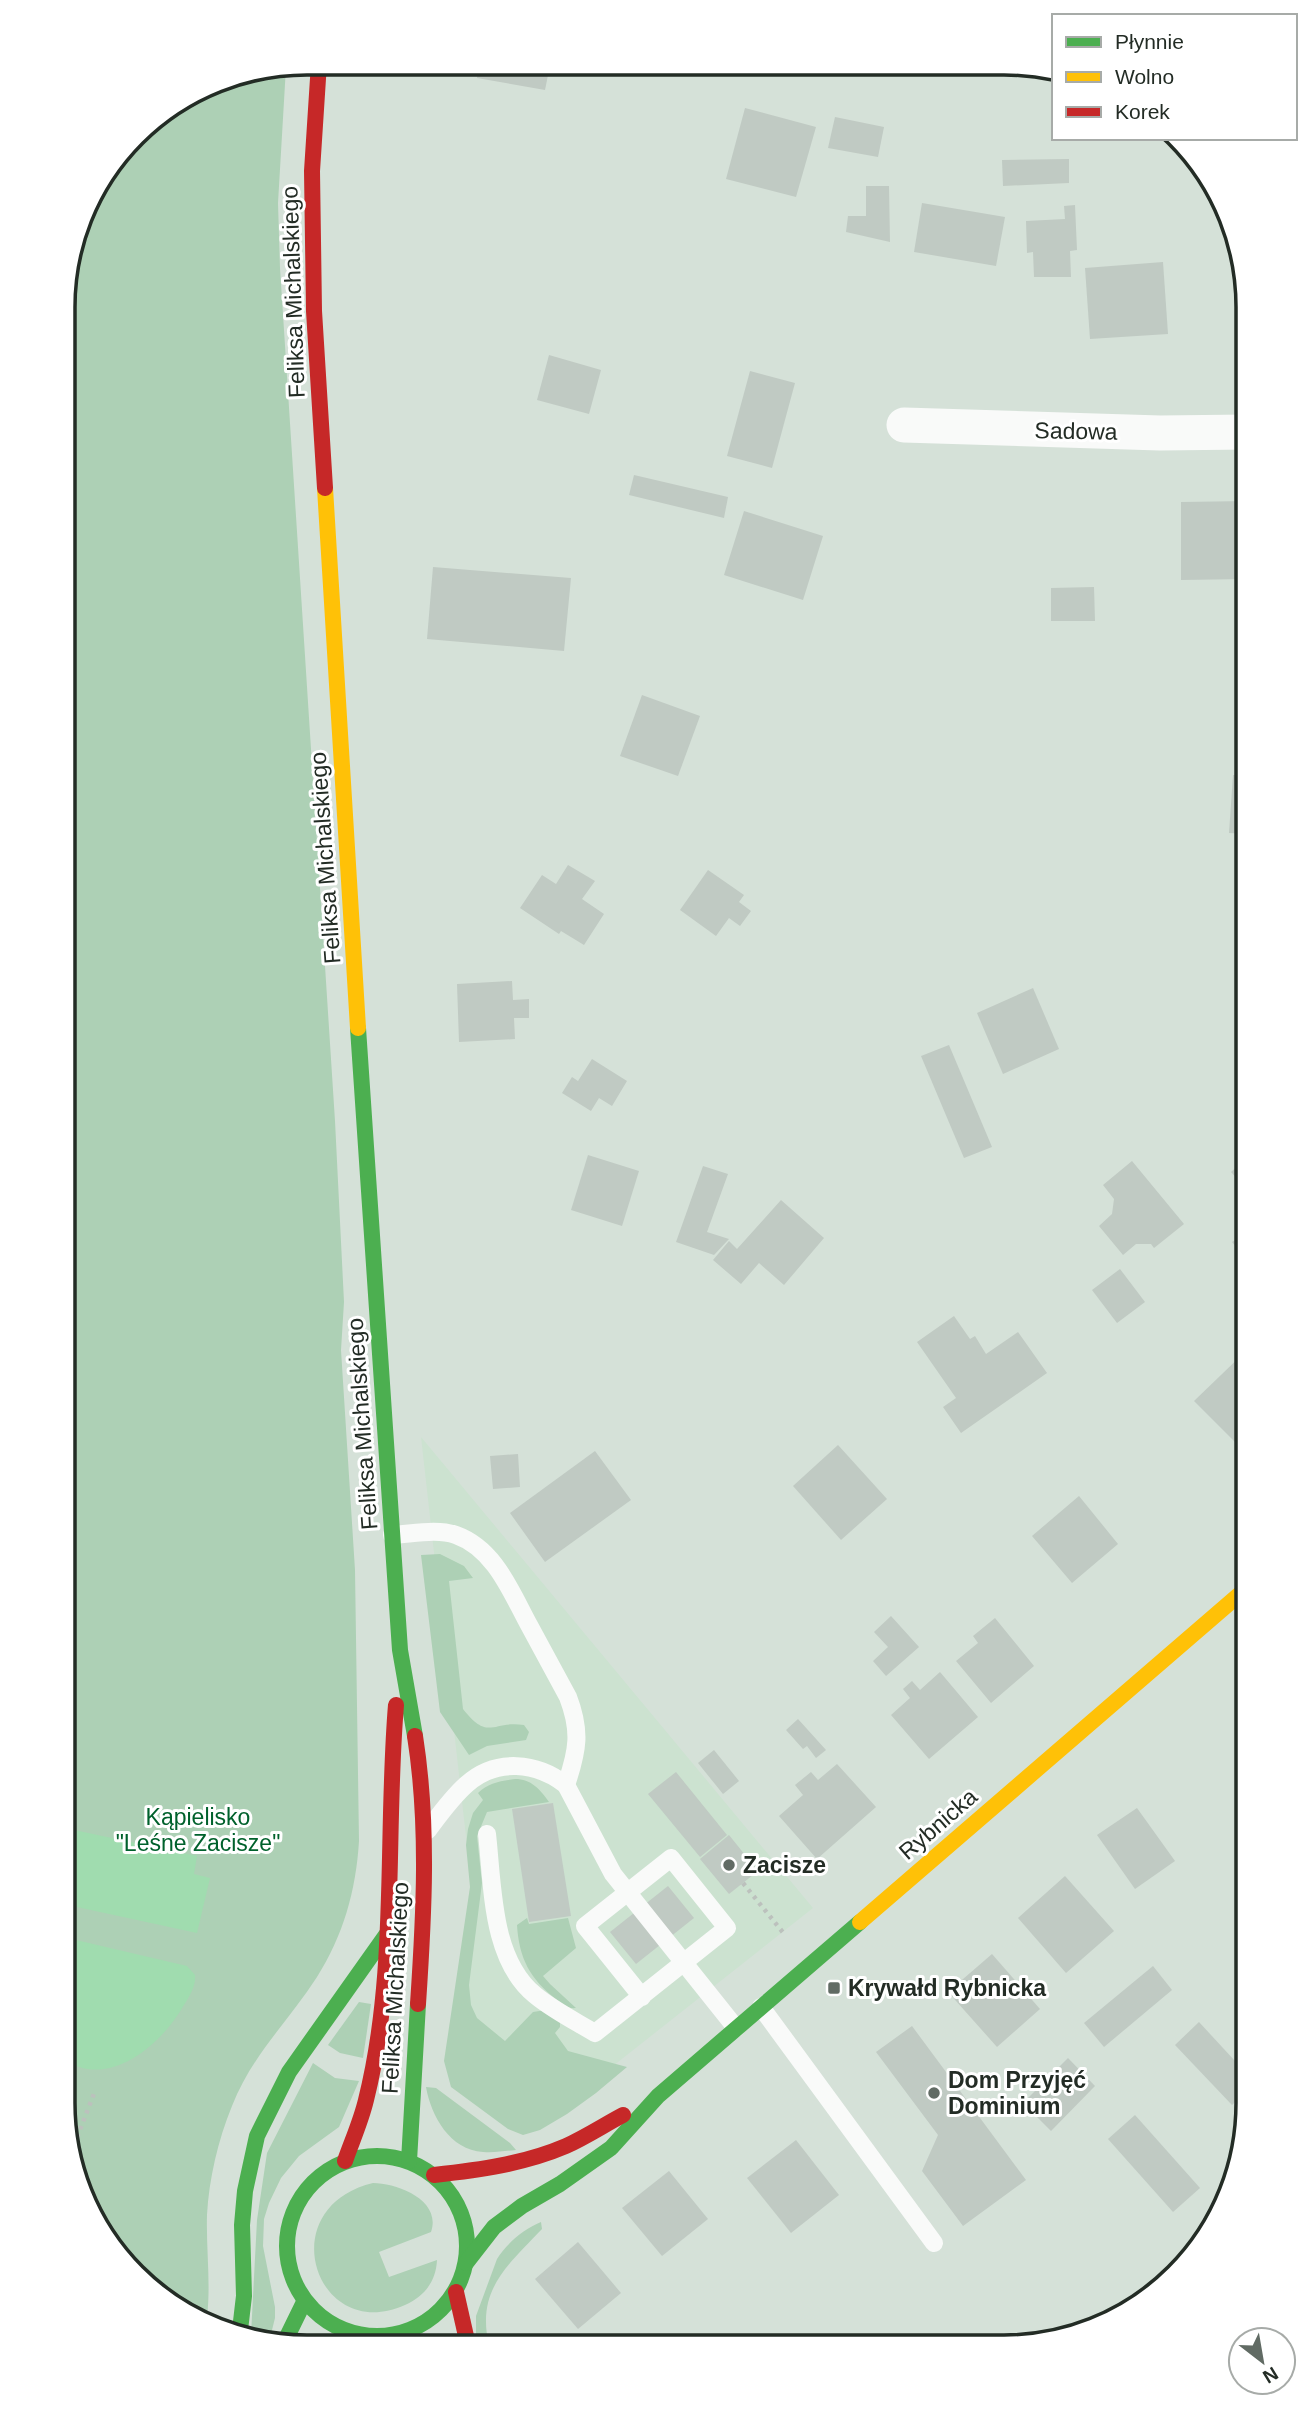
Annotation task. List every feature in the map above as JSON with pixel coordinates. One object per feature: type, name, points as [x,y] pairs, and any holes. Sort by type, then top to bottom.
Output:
[{"type":"street","name":"Feliksa Michalskiego","points":[[318,76],[313,131],[313,281],[331,602],[400,1650],[419,1762],[424,1835],[423,1911],[409,2161]]},
{"type":"street","name":"Sadowa","points":[[904,425],[1160,433],[1236,432]]},
{"type":"street","name":"Rybnicka","points":[[466,2263],[494,2227],[611,2148],[659,2096],[736,2028],[1235,1598]]},
{"type":"street","name":"Feliksa Michalskiego","points":[[345,2161],[366,2102],[379,2035],[387,1933],[391,1764],[400,1650]]},
{"type":"street","points":[[240,2325],[244,2286],[244,2191],[257,2136],[289,2072],[387,1933]]},
{"type":"street","name":"Rybnicka","points":[[434,2175],[477,2171],[553,2151],[659,2096]]},
{"type":"street","points":[[348,2335],[321,2318],[304,2302],[291,2277],[286,2249],[289,2221],[301,2196],[320,2175],[345,2161],[377,2155],[409,2161],[434,2175],[455,2200],[467,2230],[466,2263],[456,2292],[427,2322],[403,2335]]},
{"type":"street","points":[[456,2292],[466,2335]]},
{"type":"street","points":[[288,2334],[304,2302]]},
{"type":"lane","points":[[392,1535],[441,1532],[455,1535],[473,1544],[490,1559],[504,1579],[568,1697],[576,1717],[578,1737],[566,1785]]},
{"type":"lane","points":[[424,1835],[468,1782],[495,1768],[518,1765],[540,1769],[553,1775],[566,1785],[613,1874],[736,2028]]},
{"type":"lane","points":[[487,1834],[502,1942],[508,1962],[519,1979],[550,2006],[595,2033],[642,1997],[727,1928],[671,1858],[585,1926],[642,1997]]},
{"type":"lane","points":[[761,2007],[934,2243]]},
{"type":"path","points":[[743,1883],[792,1944]]},
{"type":"path","points":[[78,2134],[95,2091]]},
{"type":"shaded area","points":[[421,1437],[813,1908],[532,2130],[455,2055],[472,1890]]},
{"type":"shaded area","points":[[75,1830],[197,1856],[194,1874],[210,1878],[197,1933],[75,1907]]},
{"type":"shaded area","points":[[75,1940],[187,1966],[195,1975],[192,1990],[174,2020],[148,2048],[116,2066],[98,2070],[75,2064]]},
{"type":"green space","name":"Kąpielisko \"Leśne Zacisze\"","points":[[285,77],[278,203],[280,268],[335,1121],[344,1302],[341,1350],[355,1570],[359,1841],[355,1878],[347,1912],[334,1945],[317,1977],[250,2071],[222,2132],[208,2201],[207,2312],[166,2287],[143,2267],[123,2244],[106,2219],[88,2177],[76,2118],[75,307],[83,247],[93,219],[114,178],[133,154],[166,123],[191,106],[233,88]]},
{"type":"green space","points":[[440,1554],[464,1566],[473,1578],[449,1581],[463,1709],[479,1725],[485,1727],[524,1725],[529,1732],[526,1740],[487,1746],[469,1755],[440,1712],[421,1555]]},
{"type":"green space","points":[[515,1779],[535,1786],[549,1802],[487,1812],[477,1836],[482,1883],[469,1985],[471,2005],[477,2018],[505,2041],[533,2012],[546,2010],[560,2021],[560,2027],[555,2033],[568,2051],[627,2067],[567,2114],[540,2130],[523,2135],[508,2129],[451,2087],[444,2061],[470,1887],[466,1845],[468,1829],[473,1813],[483,1800],[478,1793],[495,1783]]},
{"type":"green space","points":[[527,1918],[529,1924],[568,1918],[576,1948],[543,1976],[576,2008],[565,2006],[539,1984],[523,1958],[517,1925]]},
{"type":"green space","points":[[359,2002],[371,2004],[363,2058],[340,2053],[328,2045]]},
{"type":"green space","points":[[313,2063],[335,2078],[359,2081],[339,2127],[299,2156],[281,2178],[269,2203],[264,2219],[263,2246],[275,2307],[272,2332],[251,2328],[257,2220],[267,2153]]},
{"type":"green space","points":[[426,2087],[436,2088],[516,2150],[483,2152],[461,2145],[444,2130],[432,2109]]},
{"type":"green space","points":[[373,2183],[394,2186],[415,2196],[424,2202],[433,2221],[431,2232],[379,2252],[389,2277],[437,2260],[432,2281],[418,2297],[405,2305],[374,2312],[348,2306],[329,2291],[317,2268],[314,2243],[322,2218],[341,2197]]},
{"type":"green space","points":[[541,2222],[542,2229],[506,2267],[491,2294],[487,2309],[487,2335],[476,2335],[476,2316],[497,2259],[516,2237]]},
{"type":"building","points":[[477,76],[548,76],[545,90],[477,78]]},
{"type":"building","points":[[745,108],[816,127],[796,197],[726,179]]},
{"type":"building","points":[[835,117],[884,127],[878,157],[828,148]]},
{"type":"building","points":[[1069,159],[1069,183],[1003,186],[1002,160]]},
{"type":"building","points":[[866,186],[889,186],[890,242],[846,232],[848,216],[866,216]]},
{"type":"building","points":[[922,203],[1005,217],[996,266],[914,252]]},
{"type":"building","points":[[1075,205],[1077,250],[1070,251],[1071,277],[1034,277],[1033,252],[1027,253],[1026,221],[1065,219],[1064,206]]},
{"type":"building","points":[[1163,262],[1168,334],[1090,339],[1085,268]]},
{"type":"building","points":[[549,355],[601,370],[589,414],[537,400]]},
{"type":"building","points":[[750,371],[795,383],[772,468],[727,456]]},
{"type":"building","points":[[634,475],[728,497],[724,518],[629,495]]},
{"type":"building","points":[[1236,501],[1236,579],[1181,580],[1181,502]]},
{"type":"building","points":[[744,511],[823,536],[803,600],[724,575]]},
{"type":"building","points":[[433,567],[571,578],[564,651],[427,639]]},
{"type":"building","points":[[1094,587],[1095,621],[1051,621],[1051,588]]},
{"type":"building","points":[[642,695],[700,716],[678,776],[620,756]]},
{"type":"building","points":[[1233,775],[1236,775],[1236,833],[1229,833]]},
{"type":"building","points":[[568,865],[595,881],[582,899],[604,914],[584,945],[561,931],[559,934],[520,908],[542,875],[556,884]]},
{"type":"building","points":[[708,870],[744,895],[739,902],[751,911],[740,926],[729,918],[716,936],[680,910]]},
{"type":"building","points":[[512,981],[513,1000],[529,999],[529,1018],[514,1018],[515,1039],[459,1042],[457,984]]},
{"type":"building","points":[[1033,988],[1059,1049],[1003,1074],[977,1013]]},
{"type":"building","points":[[949,1045],[992,1147],[964,1158],[921,1056]]},
{"type":"building","points":[[592,1059],[627,1081],[612,1106],[599,1098],[591,1111],[562,1093],[572,1077],[578,1081]]},
{"type":"building","points":[[588,1155],[639,1171],[622,1226],[571,1210]]},
{"type":"building","points":[[1132,1161],[1184,1224],[1154,1248],[1151,1244],[1136,1244],[1123,1255],[1099,1226],[1112,1214],[1114,1199],[1103,1185]]},
{"type":"building","points":[[703,1166],[728,1174],[707,1232],[729,1239],[714,1255],[676,1242]]},
{"type":"building","points":[[781,1200],[824,1238],[784,1285],[759,1263],[741,1284],[713,1260],[729,1241],[737,1249]]},
{"type":"building","points":[[1120,1269],[1145,1302],[1117,1323],[1092,1290]]},
{"type":"building","points":[[954,1316],[970,1339],[975,1336],[986,1354],[1018,1332],[1047,1373],[961,1433],[943,1407],[956,1398],[917,1342]]},
{"type":"building","points":[[1235,1361],[1235,1442],[1194,1401]]},
{"type":"building","points":[[838,1445],[887,1499],[841,1540],[793,1486]]},
{"type":"building","points":[[595,1451],[631,1500],[545,1562],[510,1513]]},
{"type":"building","points":[[518,1454],[520,1487],[493,1489],[490,1456]]},
{"type":"building","points":[[1079,1496],[1118,1544],[1072,1583],[1032,1536]]},
{"type":"building","points":[[891,1616],[919,1647],[886,1676],[873,1661],[888,1647],[874,1632]]},
{"type":"building","points":[[995,1618],[1034,1666],[991,1703],[956,1661],[978,1643],[973,1636]]},
{"type":"building","points":[[940,1672],[978,1717],[929,1759],[891,1715],[910,1698],[903,1689],[912,1681],[920,1690]]},
{"type":"building","points":[[798,1719],[826,1750],[816,1758],[807,1746],[803,1749],[786,1730]]},
{"type":"building","points":[[714,1750],[739,1781],[723,1794],[698,1763]]},
{"type":"building","points":[[837,1764],[876,1807],[817,1859],[779,1816],[803,1795],[795,1785],[811,1772],[818,1780]]},
{"type":"building","points":[[676,1772],[727,1835],[700,1857],[648,1794]]},
{"type":"building","points":[[553,1803],[571,1916],[529,1922],[512,1809]]},
{"type":"building","points":[[1137,1808],[1175,1861],[1135,1889],[1097,1835]]},
{"type":"building","name":"Zacisze","points":[[729,1835],[758,1871],[729,1894],[700,1859]]},
{"type":"building","points":[[1065,1876],[1114,1931],[1066,1973],[1018,1918]]},
{"type":"building","points":[[668,1886],[694,1918],[636,1964],[610,1932]]},
{"type":"building","points":[[992,1954],[1040,2009],[997,2047],[948,1992]]},
{"type":"building","points":[[1153,1966],[1172,1990],[1104,2047],[1084,2023]]},
{"type":"building","points":[[1199,2022],[1235,2061],[1235,2102],[1232,2105],[1175,2045]]},
{"type":"building","name":"Dom Przyjęć Dominium","points":[[912,2026],[1026,2180],[963,2226],[922,2171],[938,2135],[876,2052]]},
{"type":"building","points":[[1068,2058],[1095,2086],[1051,2131],[1023,2103]]},
{"type":"building","points":[[1135,2115],[1200,2188],[1173,2212],[1108,2139]]},
{"type":"building","points":[[796,2140],[839,2195],[791,2233],[747,2178]]},
{"type":"building","points":[[669,2171],[708,2219],[662,2256],[622,2208]]},
{"type":"building","points":[[578,2242],[621,2293],[578,2329],[535,2279]]},
{"type":"traffic: fast","points":[[358,1028],[400,1650],[415,1736]]},
{"type":"traffic: fast","points":[[466,2263],[494,2227],[611,2148],[658,2096],[860,1922]]},
{"type":"traffic: fast","points":[[241,2325],[244,2296],[242,2225],[245,2191],[257,2136],[289,2072],[386,1935]]},
{"type":"traffic: fast","points":[[409,2161],[418,2004]]},
{"type":"traffic: fast","points":[[359,2335],[342,2330],[313,2310],[293,2281],[288,2264],[288,2228],[293,2211],[313,2182],[342,2162],[359,2157],[395,2157],[412,2162],[441,2182],[452,2196],[461,2211],[467,2246]]},
{"type":"traffic: fast","points":[[395,2335],[412,2330],[441,2310],[461,2281],[467,2246]]},
{"type":"traffic: fast","points":[[288,2334],[304,2302]]},
{"type":"traffic: slow","points":[[325,488],[358,1028]]},
{"type":"traffic: slow","points":[[860,1922],[1235,1598]]},
{"type":"traffic: jam","points":[[318,76],[312,171],[314,311],[325,488]]},
{"type":"traffic: jam","points":[[345,2161],[366,2100],[383,2003],[396,1705]]},
{"type":"traffic: jam","points":[[415,1736],[424,1836],[418,2004]]},
{"type":"traffic: jam","points":[[434,2175],[518,2162],[550,2152],[623,2115]]},
{"type":"traffic: jam","points":[[456,2292],[466,2335]]},
{"type":"place","name":"Zacisze","points":[[729,1865]]},
{"type":"place","name":"Krywałd Rybnicka","points":[[834,1988]]},
{"type":"place","name":"Dom Przyjęć Dominium","points":[[934,2093]]}]
